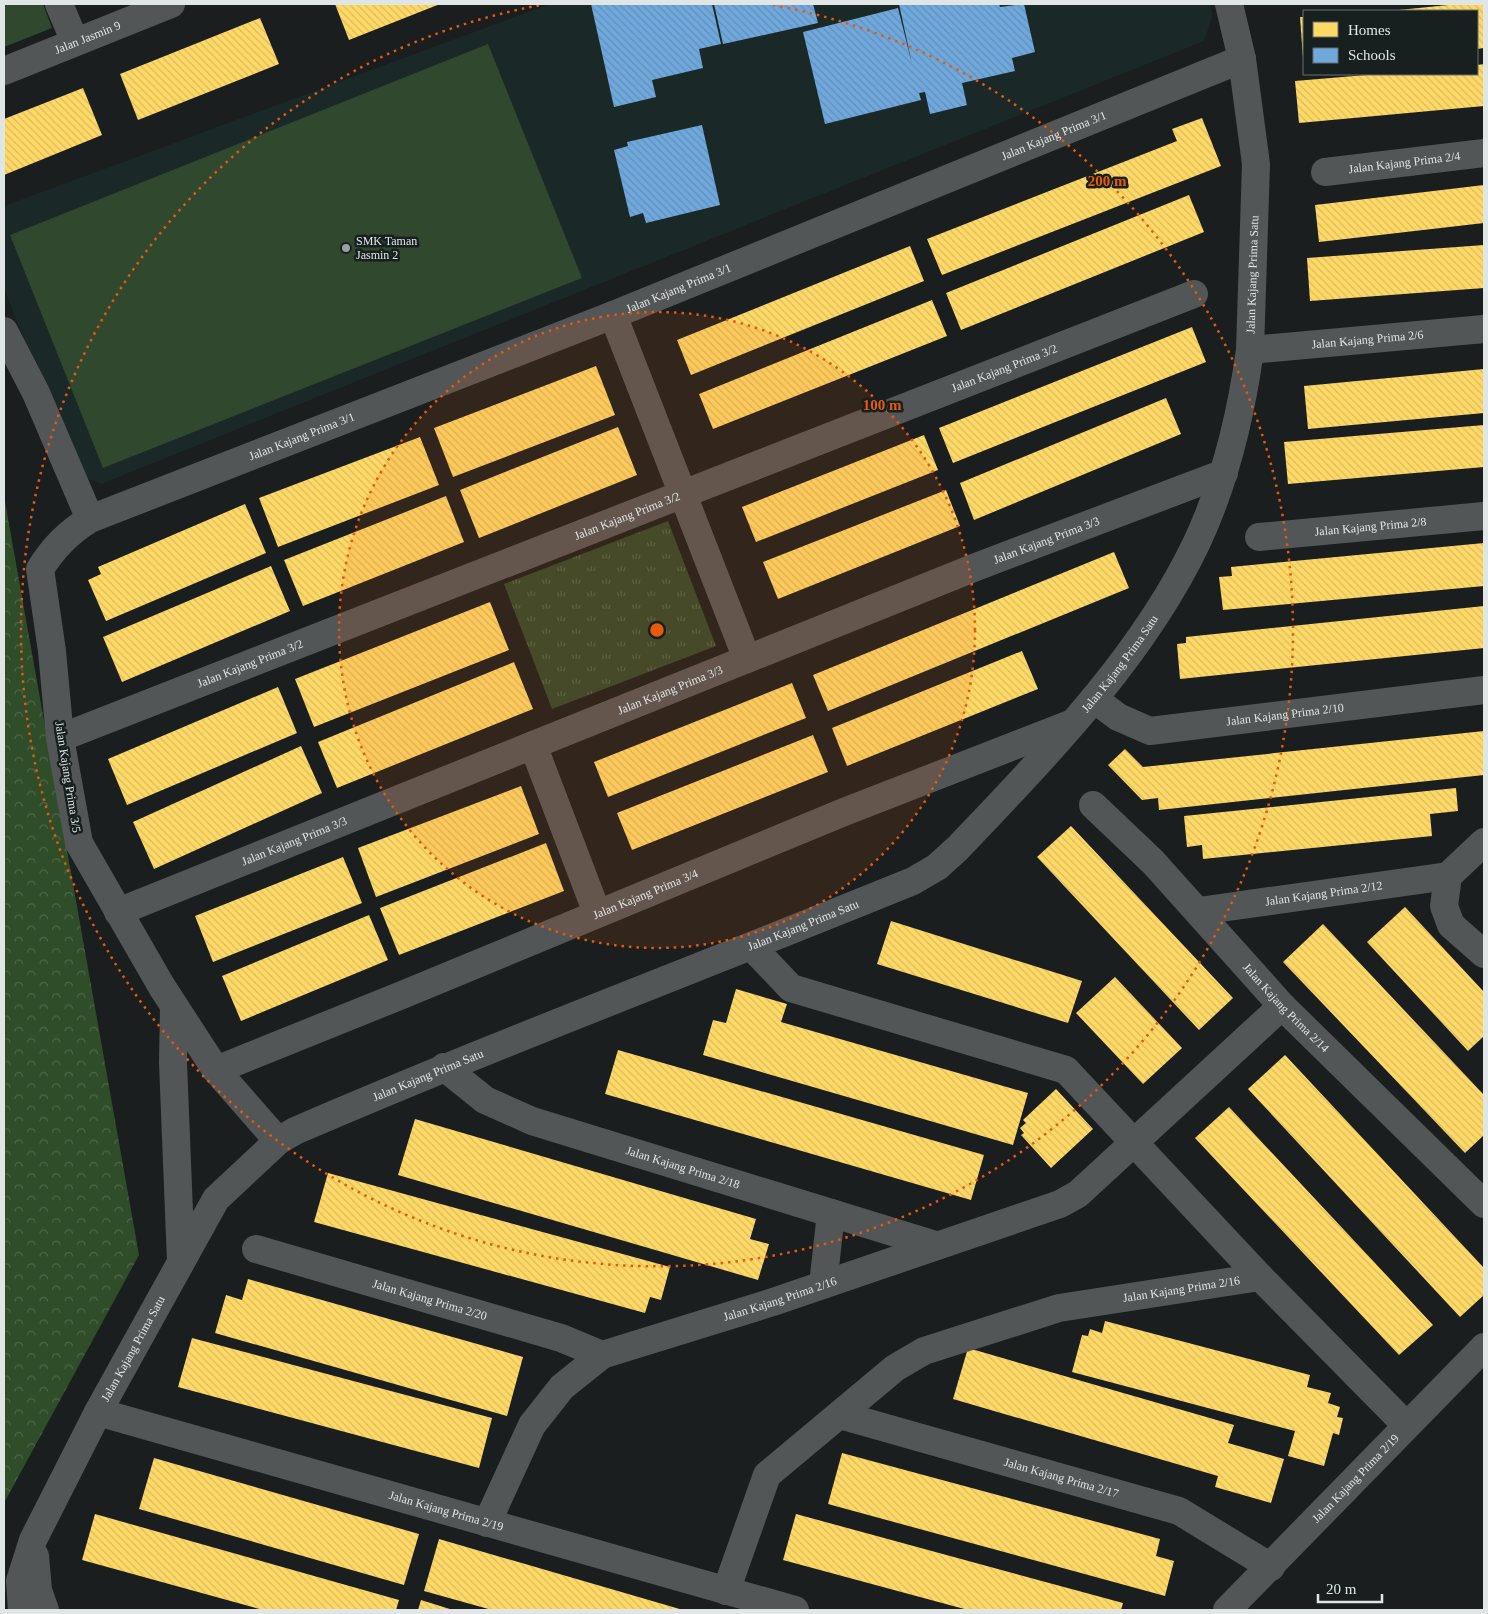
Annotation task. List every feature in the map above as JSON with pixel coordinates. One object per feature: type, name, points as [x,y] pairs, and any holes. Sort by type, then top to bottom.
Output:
[{"type":"street","points":[[59,4],[74,42]]},
{"type":"street","name":"Jalan Jasmin 9","points":[[4,71],[171,4]]},
{"type":"street","name":"Jalan Kajang Prima Satu","points":[[22,1610],[20,1580],[33,1540],[98,1412],[216,1199],[278,1141],[295,1131],[444,1067],[640,989],[752,947],[913,881],[937,867],[958,848],[1076,722],[1094,699],[1167,595],[1196,542],[1224,473],[1250,350],[1256,164],[1242,59],[1229,4]]},
{"type":"street","name":"Jalan Kajang Prima 3/1","points":[[101,514],[613,315],[1242,59]]},
{"type":"street","name":"Jalan Kajang Prima 2/4","points":[[1325,172],[1484,153]]},
{"type":"street","name":"Jalan Kajang Prima 3/2","points":[[60,738],[1194,294]]},
{"type":"street","points":[[613,315],[747,659]]},
{"type":"street","name":"Jalan Kajang Prima 2/6","points":[[1250,350],[1484,329]]},
{"type":"street","points":[[4,331],[101,514]]},
{"type":"street","name":"Jalan Kajang Prima 3/3","points":[[118,912],[976,567],[1224,473]]},
{"type":"street","name":"Jalan Kajang Prima 3/5","points":[[101,514],[70,532],[53,549],[40,569],[52,650],[60,738],[79,843],[174,1006],[216,1070],[278,1141]]},
{"type":"street","name":"Jalan Kajang Prima 2/8","points":[[1258,537],[1484,516]]},
{"type":"street","name":"Jalan Kajang Prima 2/10","points":[[1094,699],[1118,717],[1150,731],[1484,690]]},
{"type":"street","name":"Jalan Kajang Prima 3/4","points":[[216,1070],[844,812],[1076,722]]},
{"type":"street","points":[[533,745],[598,913]]},
{"type":"street","name":"Jalan Kajang Prima 2/14","points":[[1093,805],[1154,862],[1282,1006],[1484,1204]]},
{"type":"street","points":[[1484,842],[1448,876],[1444,906],[1451,925],[1484,954]]},
{"type":"street","name":"Jalan Kajang Prima 2/12","points":[[1199,911],[1448,876]]},
{"type":"street","name":"Jalan Kajang Prima 2/16","points":[[752,947],[791,988],[1066,1070],[1260,1277],[1406,1425]]},
{"type":"street","points":[[174,1006],[173,1062],[181,1262]]},
{"type":"street","name":"Jalan Kajang Prima 2/16","points":[[487,1523],[532,1425],[562,1387],[602,1355],[823,1284],[1060,1204],[1078,1194],[1282,1006]]},
{"type":"street","name":"Jalan Kajang Prima 2/18","points":[[444,1067],[485,1100],[532,1121],[935,1245]]},
{"type":"street","points":[[823,1284],[831,1213]]},
{"type":"street","name":"Jalan Kajang Prima 2/20","points":[[256,1248],[560,1338],[602,1355]]},
{"type":"street","name":"Jalan Kajang Prima 2/16","points":[[726,1591],[767,1475],[895,1368],[924,1351],[1059,1308],[1260,1277]]},
{"type":"street","name":"Jalan Kajang Prima 2/19","points":[[1227,1610],[1271,1567],[1484,1346]]},
{"type":"street","name":"Jalan Kajang Prima 2/19","points":[[98,1412],[795,1610]]},
{"type":"street","name":"Jalan Kajang Prima 2/17","points":[[840,1415],[1179,1511],[1271,1567]]},
{"type":"street","points":[[33,1540],[38,1590],[45,1610]]},
{"type":"shaded area","name":"SMK Taman Jasmin 2","points":[[550,4],[1209,4],[1213,15],[1204,41],[101,484],[78,474],[4,289],[4,206]]},
{"type":"green space","points":[[4,4],[43,4],[52,28],[4,47]]},
{"type":"green space","points":[[488,44],[582,278],[103,468],[10,235]]},
{"type":"green space","points":[[4,496],[139,1255],[4,1503]]},
{"type":"green space","points":[[668,521],[716,646],[552,709],[504,584]]},
{"type":"building: Homes","points":[[335,4],[440,4],[349,40]]},
{"type":"building: Homes","points":[[1458,4],[1484,4],[1484,48],[1478,49],[1478,10],[1399,10]]},
{"type":"building: Homes","points":[[1300,17],[1303,17],[1303,58]]},
{"type":"building: Homes","points":[[260,18],[279,64],[138,120],[120,74]]},
{"type":"building: Homes","points":[[1484,64],[1484,106],[1299,123],[1295,81],[1366,75],[1478,75],[1478,65]]},
{"type":"building: Homes","points":[[83,88],[102,135],[4,175],[4,119]]},
{"type":"building: Homes","points":[[1202,118],[1221,166],[942,275],[927,239],[1177,141],[1172,129]]},
{"type":"building: Homes","points":[[1484,185],[1484,223],[1319,242],[1315,205]]},
{"type":"building: Homes","points":[[1189,195],[1204,232],[961,330],[946,293]]},
{"type":"building: Homes","points":[[1484,245],[1484,288],[1310,301],[1307,258]]},
{"type":"building: Homes","points":[[910,246],[924,281],[691,375],[677,340]]},
{"type":"building: Homes","points":[[932,300],[947,336],[713,429],[699,394]]},
{"type":"building: Homes","points":[[1192,327],[1206,362],[953,463],[939,428]]},
{"type":"building: Homes","points":[[596,366],[615,415],[453,477],[434,428]]},
{"type":"building: Homes","points":[[1484,369],[1484,413],[1308,429],[1304,386]]},
{"type":"building: Homes","points":[[1166,398],[1181,434],[974,520],[960,483]]},
{"type":"building: Homes","points":[[1484,425],[1484,467],[1288,484],[1284,442]]},
{"type":"building: Homes","points":[[618,427],[637,475],[479,538],[460,490]]},
{"type":"building: Homes","points":[[924,435],[938,470],[756,542],[742,507]]},
{"type":"building: Homes","points":[[420,437],[439,485],[278,547],[259,498]]},
{"type":"building: Homes","points":[[946,490],[960,526],[778,599],[763,562]]},
{"type":"building: Homes","points":[[446,496],[464,542],[303,606],[284,560]]},
{"type":"building: Homes","points":[[245,504],[266,553],[106,621],[88,580],[101,574],[98,567]]},
{"type":"building: Homes","points":[[1484,543],[1484,586],[1223,610],[1219,577],[1232,576],[1231,567]]},
{"type":"building: Homes","points":[[1114,552],[1129,588],[828,711],[813,675]]},
{"type":"building: Homes","points":[[271,566],[290,611],[122,682],[103,637]]},
{"type":"building: Homes","points":[[490,602],[509,650],[314,727],[295,679]]},
{"type":"building: Homes","points":[[1484,606],[1484,648],[1180,679],[1177,644],[1186,643],[1186,637]]},
{"type":"building: Homes","points":[[1022,651],[1038,689],[847,766],[832,728]]},
{"type":"building: Homes","points":[[514,662],[533,709],[337,788],[318,742]]},
{"type":"building: Homes","points":[[792,683],[806,718],[608,797],[594,762]]},
{"type":"building: Homes","points":[[278,687],[297,733],[127,805],[108,759]]},
{"type":"building: Homes","points":[[1484,731],[1484,775],[1159,810],[1158,798],[1142,800],[1108,765],[1125,749],[1143,767]]},
{"type":"building: Homes","points":[[813,735],[828,772],[632,850],[617,813]]},
{"type":"building: Homes","points":[[301,746],[322,793],[154,869],[133,822]]},
{"type":"building: Homes","points":[[521,786],[539,834],[376,897],[358,848]]},
{"type":"building: Homes","points":[[1456,788],[1458,811],[1430,814],[1432,836],[1203,859],[1202,845],[1187,847],[1184,816]]},
{"type":"building: Homes","points":[[1071,826],[1233,998],[1199,1030],[1037,857]]},
{"type":"building: Homes","points":[[546,843],[564,891],[399,955],[380,908]]},
{"type":"building: Homes","points":[[343,857],[362,903],[213,962],[195,916]]},
{"type":"building: Homes","points":[[1405,907],[1484,992],[1484,1036],[1468,1051],[1367,942]]},
{"type":"building: Homes","points":[[369,915],[388,960],[241,1021],[222,976]]},
{"type":"building: Homes","points":[[891,921],[1082,981],[1068,1023],[877,964]]},
{"type":"building: Homes","points":[[1323,924],[1484,1095],[1484,1135],[1465,1153],[1283,962]]},
{"type":"building: Homes","points":[[1115,977],[1182,1048],[1143,1084],[1076,1013]]},
{"type":"building: Homes","points":[[736,989],[787,1004],[781,1022],[1028,1093],[1013,1145],[703,1055],[713,1020],[726,1023]]},
{"type":"building: Homes","points":[[618,1050],[984,1155],[971,1200],[605,1094]]},
{"type":"building: Homes","points":[[1285,1055],[1484,1268],[1484,1295],[1460,1317],[1248,1089]]},
{"type":"building: Homes","points":[[1056,1089],[1093,1129],[1051,1168],[1021,1135],[1024,1133],[1020,1128],[1026,1123],[1023,1120]]},
{"type":"building: Homes","points":[[1229,1107],[1433,1325],[1399,1355],[1195,1138]]},
{"type":"building: Homes","points":[[415,1119],[756,1219],[750,1239],[769,1244],[758,1280],[398,1175]]},
{"type":"building: Homes","points":[[328,1173],[670,1267],[661,1300],[650,1297],[645,1313],[314,1222]]},
{"type":"building: Homes","points":[[248,1279],[523,1357],[507,1416],[215,1333],[226,1295],[242,1300]]},
{"type":"building: Homes","points":[[1105,1321],[1310,1375],[1307,1387],[1331,1393],[1328,1403],[1340,1407],[1337,1417],[1343,1418],[1339,1435],[1333,1433],[1324,1466],[1288,1456],[1295,1431],[1072,1372],[1082,1335],[1088,1336],[1090,1329],[1102,1333]]},
{"type":"building: Homes","points":[[192,1338],[492,1418],[479,1468],[178,1387]]},
{"type":"building: Homes","points":[[968,1348],[1234,1425],[1228,1443],[1284,1459],[1271,1503],[1215,1487],[1218,1476],[953,1399]]},
{"type":"building: Homes","points":[[842,1453],[1160,1539],[1156,1556],[1174,1561],[1165,1596],[828,1504]]},
{"type":"building: Homes","points":[[154,1458],[419,1534],[404,1585],[139,1509]]},
{"type":"building: Homes","points":[[95,1514],[399,1600],[396,1610],[263,1610],[82,1560]]},
{"type":"building: Homes","points":[[796,1514],[1123,1603],[1121,1610],[968,1610],[783,1560]]},
{"type":"building: Homes","points":[[439,1539],[683,1610],[492,1610],[424,1591]]},
{"type":"building: Homes","points":[[421,1600],[453,1610],[418,1610]]},
{"type":"building: Schools","points":[[591,4],[712,4],[721,44],[699,49],[703,68],[652,80],[656,97],[614,107]]},
{"type":"building: Schools","points":[[714,4],[813,4],[818,23],[723,44]]},
{"type":"building: Schools","points":[[899,4],[999,4],[1000,7],[1024,4],[1035,52],[1012,58],[1015,71],[962,83],[967,105],[930,114],[925,92],[919,93],[921,100],[825,124],[803,32],[898,8],[912,64]]},
{"type":"building: Schools","points":[[702,125],[720,205],[646,223],[643,213],[630,217],[614,150],[628,146],[627,142]]},
{"type":"place","name":"SMK Taman Jasmin 2","points":[[346,248]]}]
